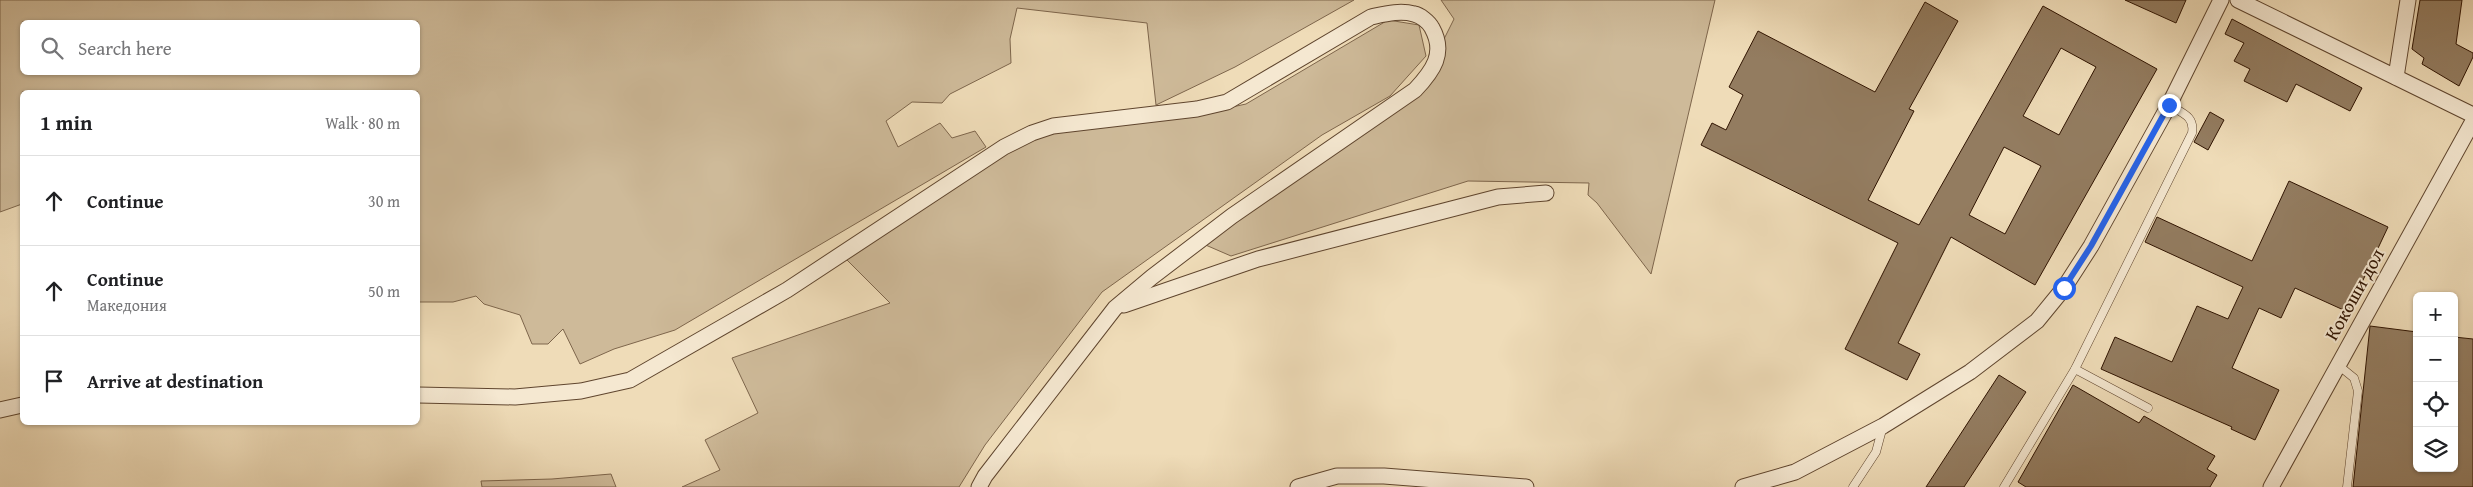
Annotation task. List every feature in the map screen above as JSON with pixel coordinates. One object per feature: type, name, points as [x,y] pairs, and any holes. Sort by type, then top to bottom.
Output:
[{"type":"street","points":[[1743,487],[1795,472],[1884,426],[1970,372],[2037,322],[2078,267],[2103,224],[2169,105],[2221,0]]},
{"type":"street","points":[[2238,0],[2473,115]]},
{"type":"street","points":[[2396,77],[2408,0]]},
{"type":"street","points":[[420,395],[516,397],[581,392],[630,380],[787,290],[1004,148],[1032,133],[1053,126],[1197,109],[1227,102],[1371,17],[1391,12],[1415,14],[1430,24],[1438,39],[1438,56],[1430,75],[1415,90],[1232,216],[1115,308],[984,476],[979,487]]},
{"type":"street","name":"Кокоши дол","points":[[2271,487],[2473,121]]},
{"type":"street","points":[[1115,308],[1258,258],[1498,197],[1546,193]]},
{"type":"street","points":[[0,410],[20,405]]},
{"type":"street","points":[[1298,487],[1337,476],[1384,476],[1526,487]]},
{"type":"lane","points":[[2004,487],[2075,369],[2192,133],[2194,125],[2190,117],[2169,105]]},
{"type":"lane","points":[[2338,365],[2354,378],[2358,391],[2347,487]]},
{"type":"lane","points":[[2075,369],[2148,408]]},
{"type":"lane","points":[[1853,487],[1876,452],[1884,426]]},
{"type":"shaded area","points":[[0,0],[1354,0],[1235,67],[1156,105],[1147,23],[1017,8],[1010,39],[1011,63],[950,94],[942,103],[912,102],[886,121],[898,147],[940,123],[952,138],[975,131],[986,147],[675,330],[614,349],[580,364],[563,329],[548,344],[532,344],[520,315],[484,304],[476,296],[453,302],[420,302],[420,90],[20,90],[20,205],[0,212]]},
{"type":"shaded area","points":[[1441,0],[1715,0],[1651,274],[1597,203],[1588,195],[1589,183],[1468,181],[1231,256],[1201,243],[1423,81],[1454,19]]},
{"type":"shaded area","points":[[1388,20],[1419,25],[1426,56],[1390,96],[1322,135],[1102,292],[985,445],[959,487],[682,487],[720,470],[705,440],[758,413],[732,358],[890,303],[842,255],[988,159],[1057,131],[1186,117],[1246,104]]},
{"type":"shaded area","points":[[611,474],[616,487],[482,487],[481,481],[552,479]]},
{"type":"building","points":[[2125,0],[2186,0],[2176,23]]},
{"type":"building","points":[[2420,0],[2462,0],[2456,44],[2473,53],[2473,57],[2459,86],[2422,64],[2424,58],[2412,49]]},
{"type":"building","points":[[1925,2],[1958,21],[1909,109],[1914,111],[1868,200],[1919,225],[2043,6],[2157,69],[2035,285],[1951,237],[1898,343],[1920,354],[1907,380],[1845,349],[1898,243],[1701,145],[1712,123],[1726,130],[1743,95],[1729,87],[1758,31],[1875,92]],"holes":[[[2061,48],[2096,67],[2059,135],[2023,116]],[[2004,147],[2041,166],[2005,234],[1969,215]]]},
{"type":"building","points":[[2232,19],[2362,88],[2350,111],[2296,84],[2287,102],[2244,81],[2250,69],[2234,61],[2244,43],[2225,34]]},
{"type":"building","points":[[2210,112],[2224,120],[2208,150],[2194,142]]},
{"type":"building","points":[[2289,181],[2388,227],[2348,312],[2295,288],[2281,318],[2259,308],[2232,368],[2279,390],[2255,440],[2231,429],[2232,427],[2101,369],[2115,337],[2172,362],[2197,306],[2228,319],[2243,287],[2145,242],[2157,217],[2252,261]]},
{"type":"building","points":[[2370,326],[2413,331],[2413,472],[2458,472],[2458,337],[2473,339],[2473,487],[2353,487]]},
{"type":"building","points":[[1999,375],[2026,392],[1964,487],[1926,487]]},
{"type":"building","points":[[2073,385],[2139,423],[2144,416],[2215,456],[2207,469],[2217,475],[2210,487],[2026,487],[2018,482]]},
{"type":"route","points":[[2064,288],[2091,246],[2169,105]]}]
